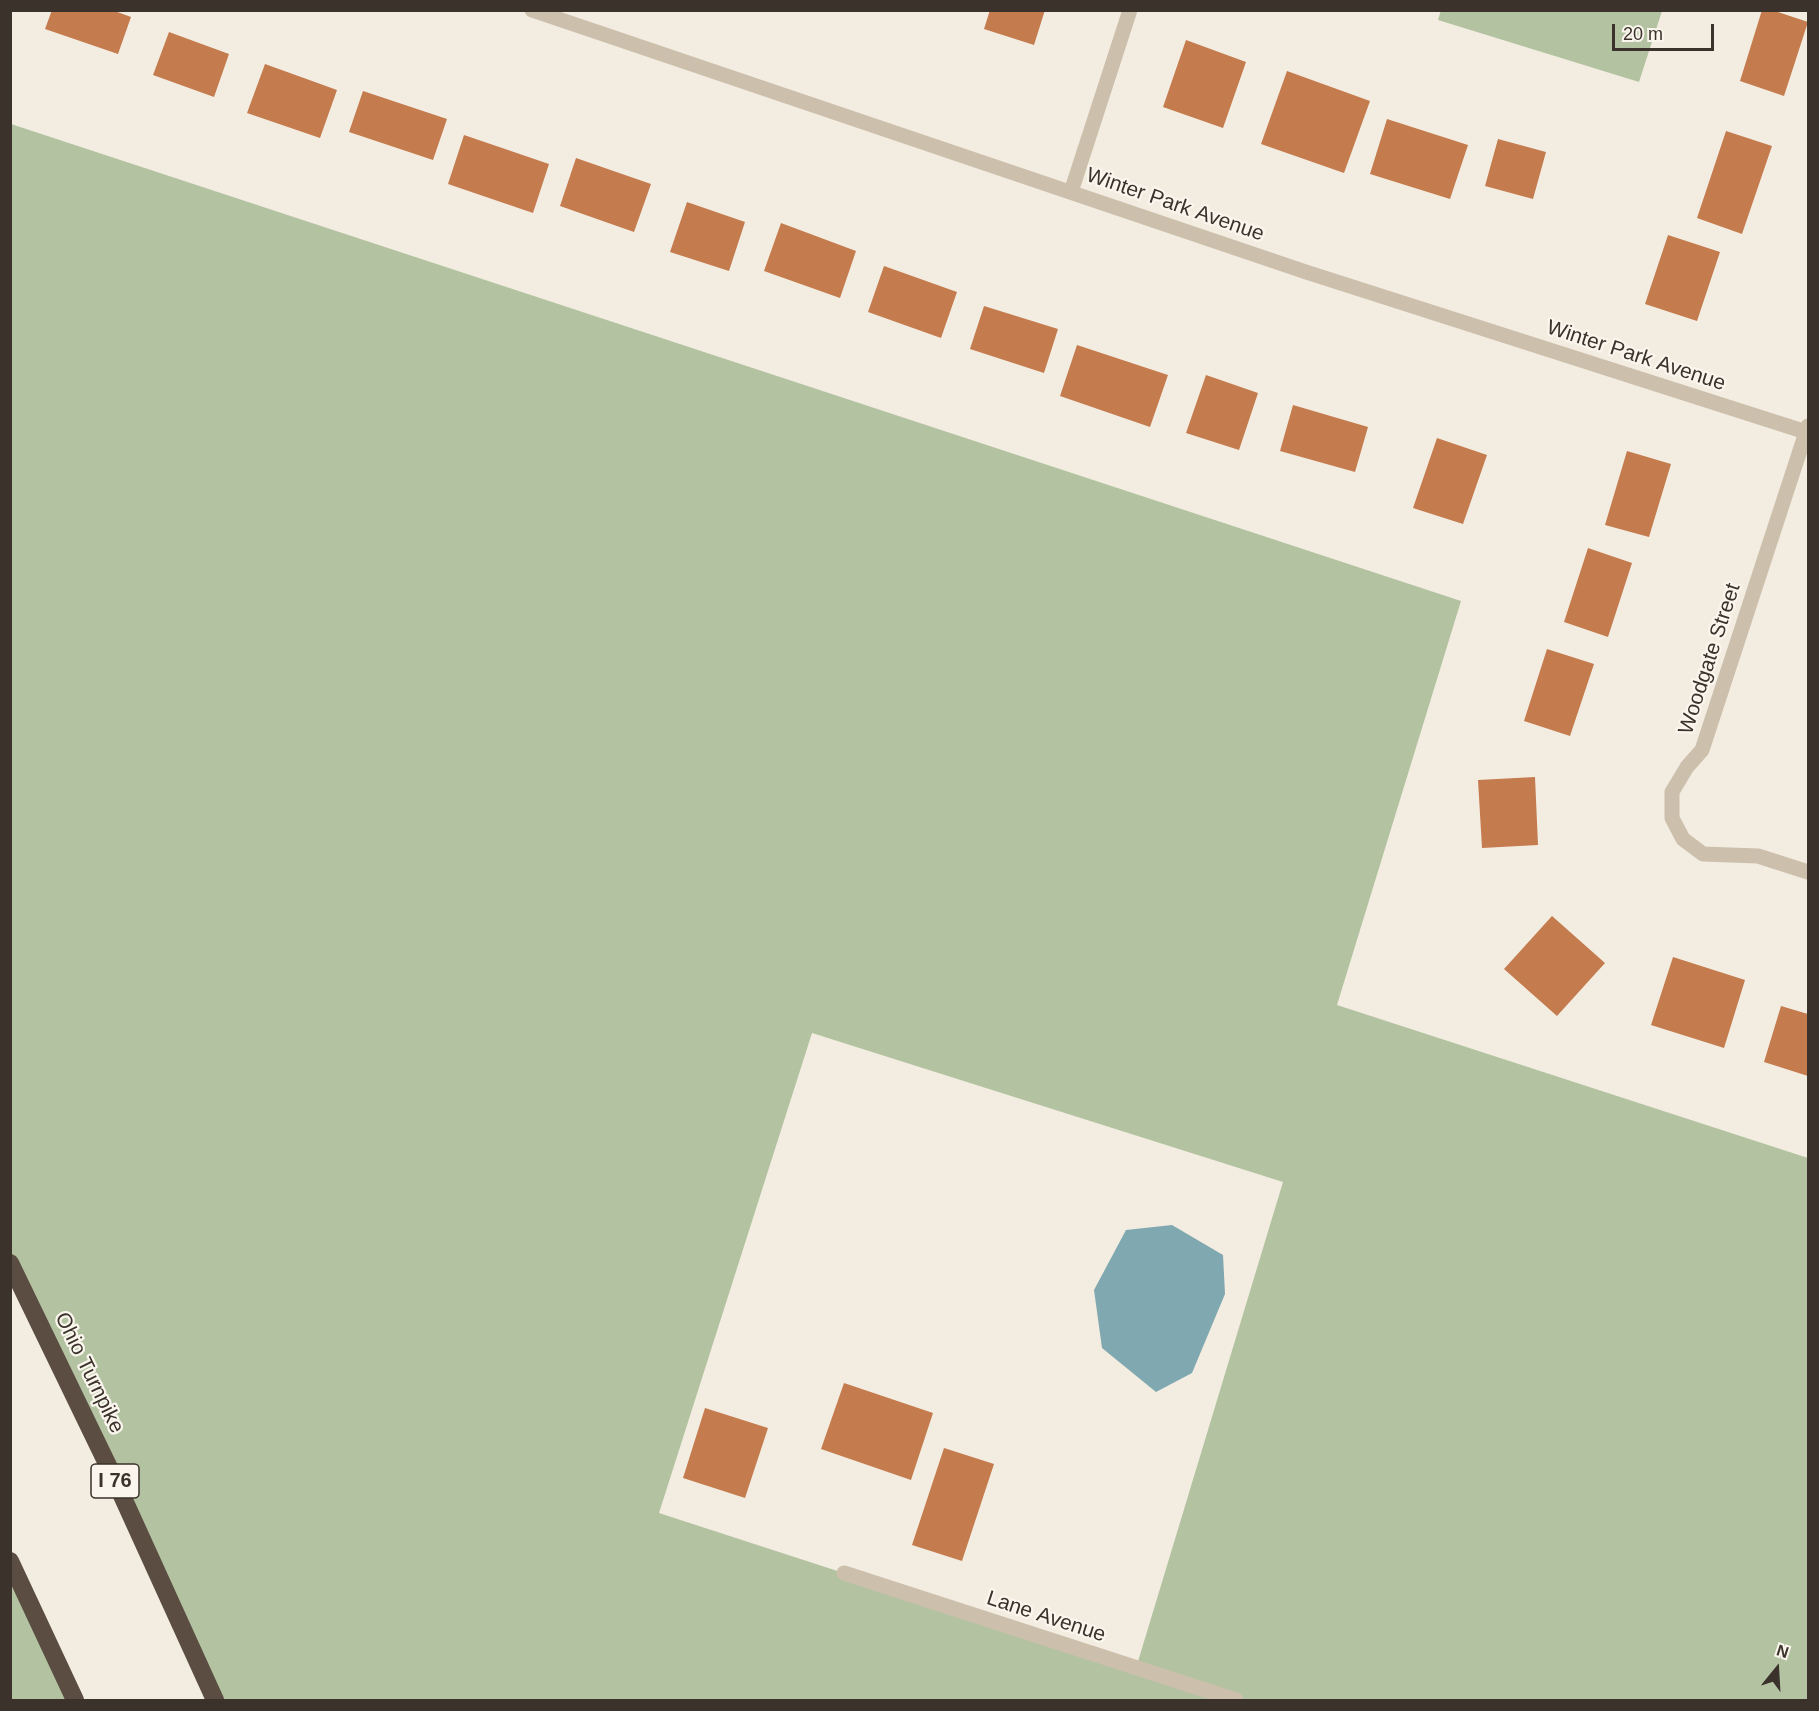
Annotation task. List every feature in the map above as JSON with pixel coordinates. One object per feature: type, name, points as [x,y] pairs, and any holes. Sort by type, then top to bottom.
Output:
[{"type":"highway","name":"Ohio Turnpike","points":[[10,1263],[114,1478],[215,1701]]},
{"type":"highway","points":[[10,1561],[75,1701]]},
{"type":"street","name":"Winter Park Avenue","points":[[532,10],[1306,272],[1808,429]]},
{"type":"street","points":[[1071,192],[1130,10]]},
{"type":"street","name":"Woodgate Street","points":[[1808,429],[1702,750],[1687,767],[1672,792],[1672,818],[1683,839],[1703,854],[1758,856],[1809,872]]},
{"type":"street","name":"Lane Avenue","points":[[844,1574],[1236,1701]]},
{"type":"green space","points":[[1441,10],[1662,11],[1639,82],[1438,20]]},
{"type":"green space","points":[[11,124],[1461,601],[1337,1005],[1808,1158],[1808,1700],[215,1700],[11,1263]],"holes":[[[812,1033],[1283,1182],[1136,1668],[659,1513]]]},
{"type":"green space","points":[[11,1561],[75,1700],[11,1700]]},
{"type":"water","points":[[1172,1225],[1223,1255],[1225,1294],[1192,1373],[1156,1392],[1102,1348],[1094,1290],[1126,1230]]},
{"type":"building","points":[[52,10],[112,10],[131,17],[118,54],[45,29]]},
{"type":"building","points":[[990,10],[1045,10],[1034,45],[984,29]]},
{"type":"building","points":[[1762,10],[1772,10],[1808,22],[1784,96],[1740,81]]},
{"type":"building","points":[[169,32],[229,54],[214,97],[153,75]]},
{"type":"building","points":[[1186,40],[1246,62],[1223,128],[1163,107]]},
{"type":"building","points":[[265,64],[337,90],[320,138],[247,113]]},
{"type":"building","points":[[1287,71],[1370,101],[1344,173],[1261,144]]},
{"type":"building","points":[[363,91],[447,119],[433,160],[349,132]]},
{"type":"building","points":[[1387,119],[1468,145],[1450,199],[1370,174]]},
{"type":"building","points":[[1726,131],[1772,146],[1742,234],[1697,218]]},
{"type":"building","points":[[464,135],[549,164],[533,213],[448,184]]},
{"type":"building","points":[[1498,139],[1546,152],[1533,199],[1485,186]]},
{"type":"building","points":[[576,158],[651,184],[634,232],[560,206]]},
{"type":"building","points":[[687,202],[745,222],[729,271],[670,252]]},
{"type":"building","points":[[781,223],[856,251],[840,298],[764,271]]},
{"type":"building","points":[[1668,235],[1720,252],[1697,321],[1645,304]]},
{"type":"building","points":[[884,266],[957,292],[941,338],[868,312]]},
{"type":"building","points":[[984,306],[1058,329],[1044,373],[970,349]]},
{"type":"building","points":[[1077,345],[1168,375],[1150,427],[1060,396]]},
{"type":"building","points":[[1206,375],[1258,393],[1239,450],[1186,433]]},
{"type":"building","points":[[1293,405],[1368,427],[1355,472],[1280,451]]},
{"type":"building","points":[[1437,438],[1487,455],[1463,524],[1413,508]]},
{"type":"building","points":[[1627,451],[1671,464],[1649,537],[1605,525]]},
{"type":"building","points":[[1588,548],[1632,563],[1608,637],[1564,622]]},
{"type":"building","points":[[1547,649],[1594,664],[1570,736],[1524,721]]},
{"type":"building","points":[[1535,777],[1538,845],[1482,848],[1478,780]]},
{"type":"building","points":[[1552,916],[1605,963],[1557,1016],[1504,969]]},
{"type":"building","points":[[1673,957],[1745,980],[1724,1048],[1651,1025]]},
{"type":"building","points":[[1781,1006],[1808,1014],[1808,1076],[1764,1062]]},
{"type":"building","points":[[844,1383],[933,1413],[911,1480],[821,1449]]},
{"type":"building","points":[[705,1408],[768,1428],[745,1498],[683,1478]]},
{"type":"building","points":[[944,1448],[994,1464],[962,1561],[912,1545]]}]
